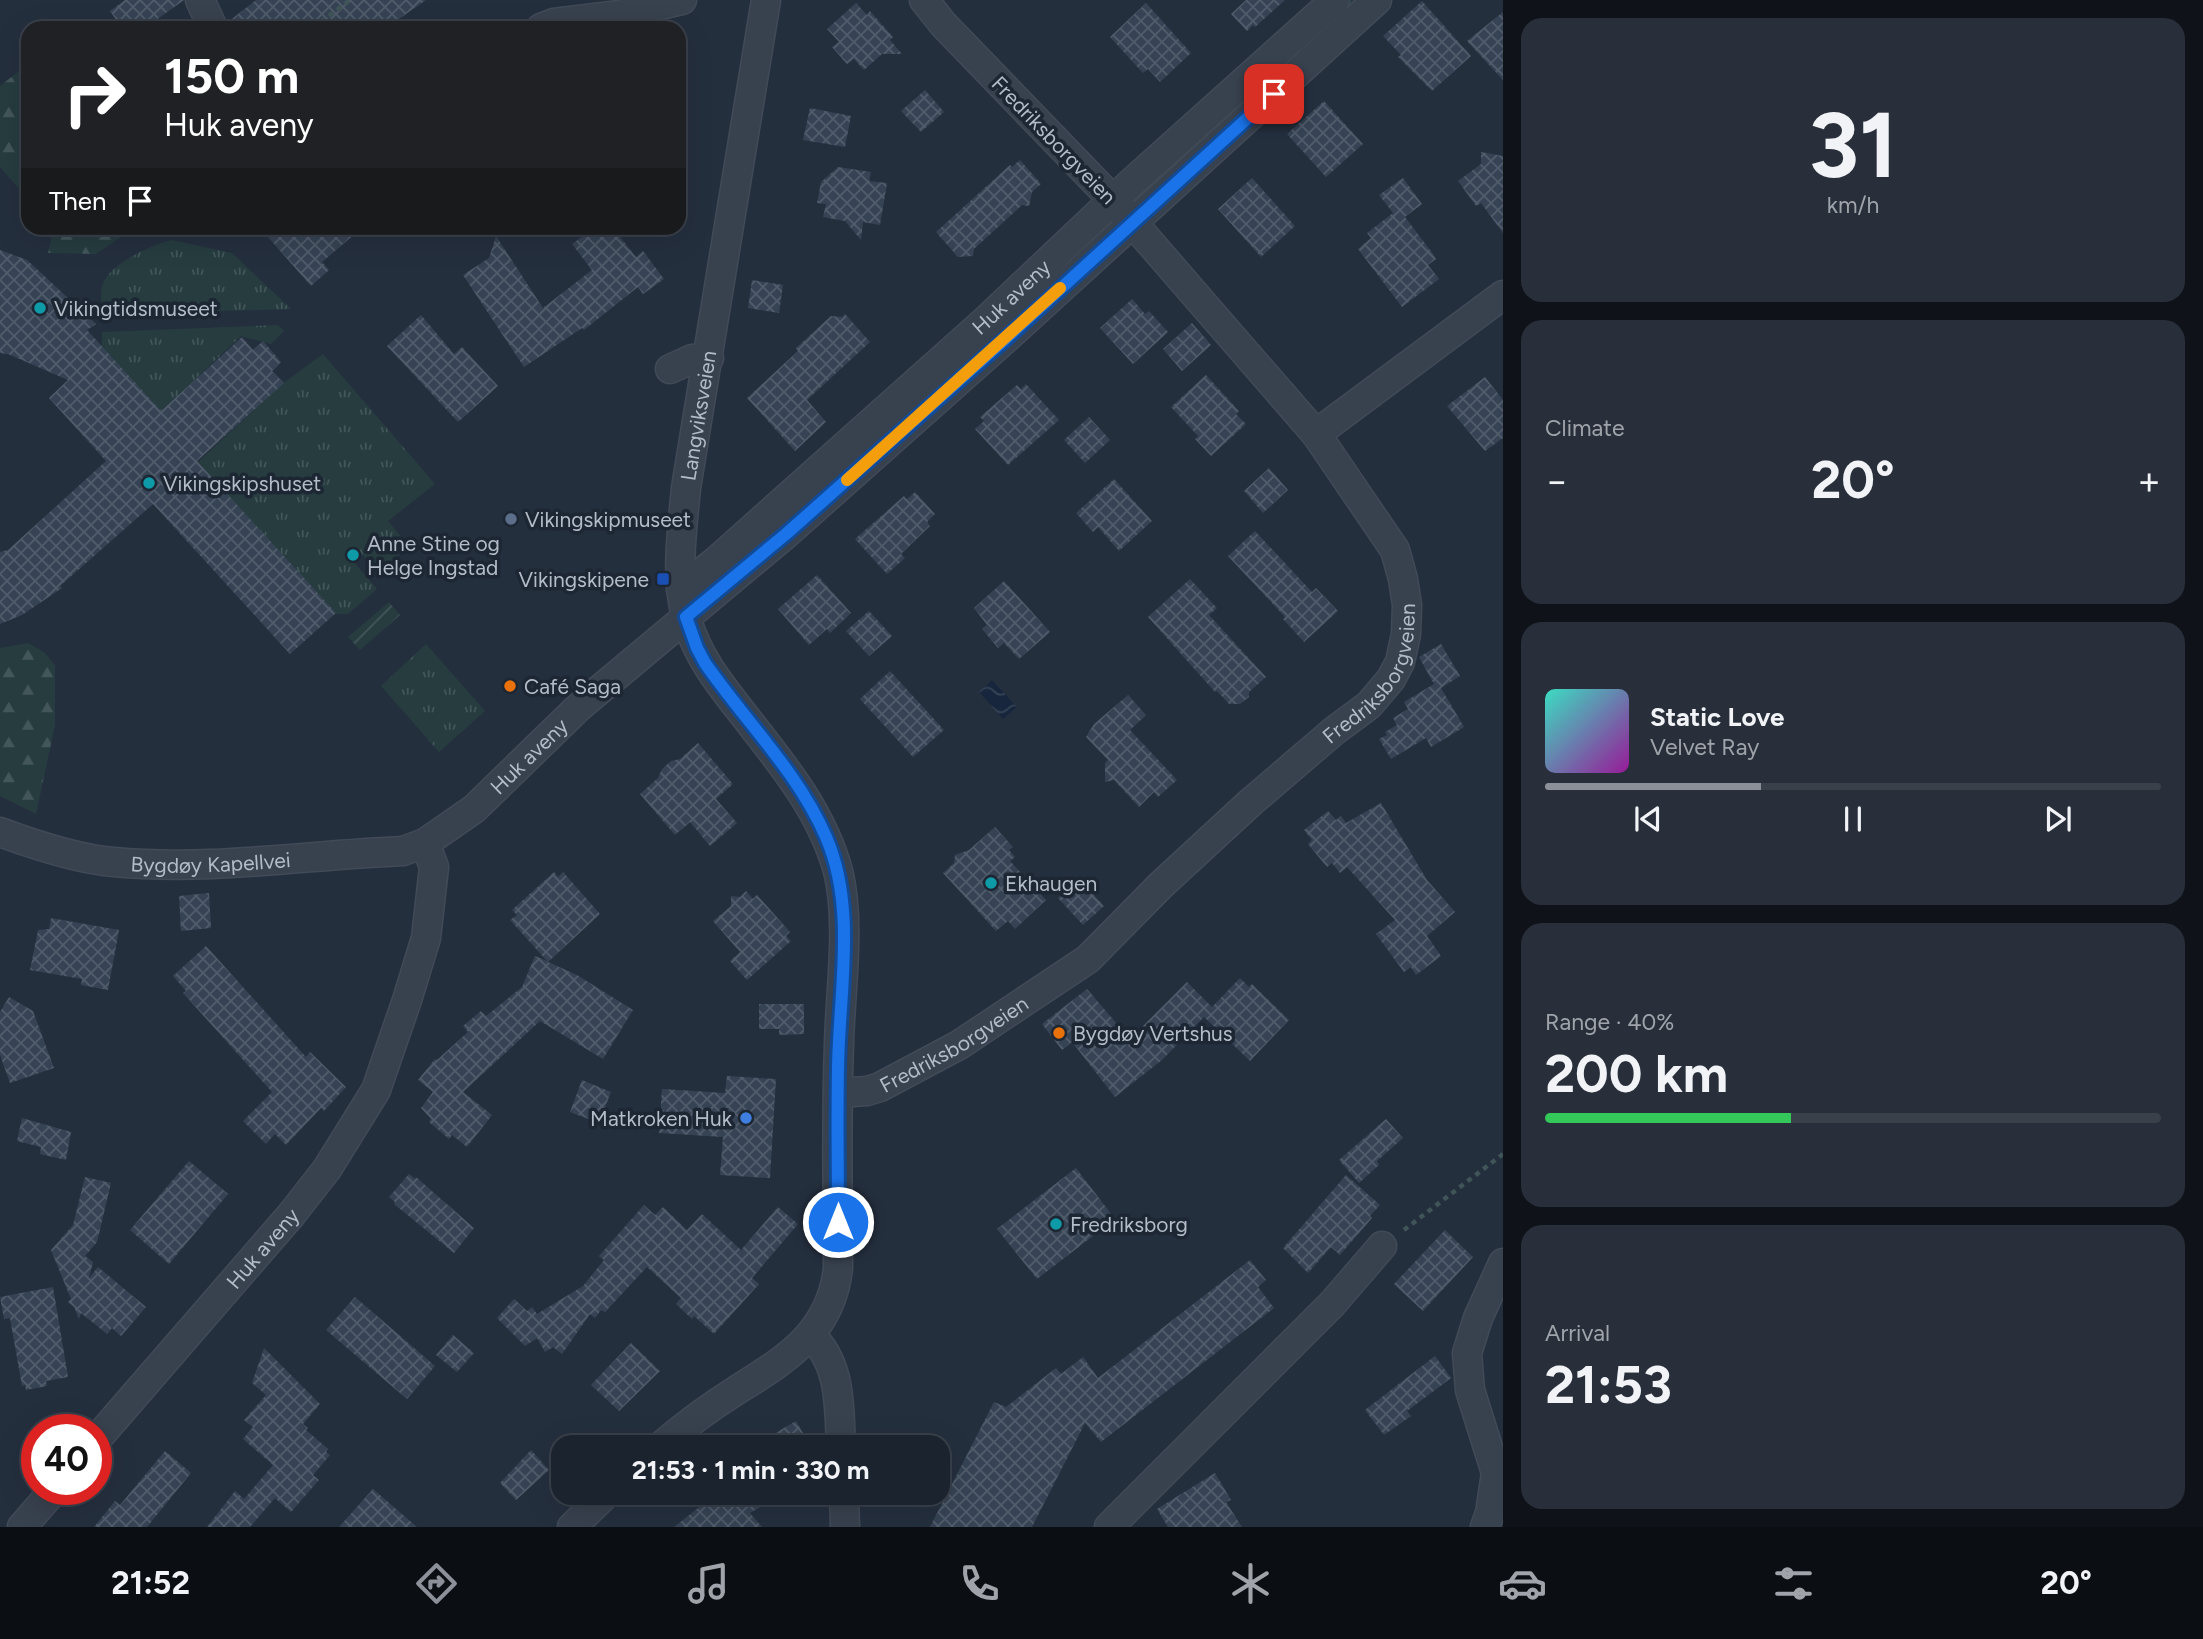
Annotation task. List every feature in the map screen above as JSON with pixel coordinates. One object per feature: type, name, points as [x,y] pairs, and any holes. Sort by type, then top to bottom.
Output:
[{"type":"street","points":[[200,0],[210,21]]},
{"type":"street","points":[[570,21],[619,15],[679,0]]},
{"type":"street","name":"Langviksveien","points":[[766,0],[686,488],[681,590],[686,617],[705,663],[792,777],[817,817],[835,860],[843,909],[836,1288],[831,1304],[810,1335]]},
{"type":"street","name":"Fredriksborgveien","points":[[838,1093],[867,1091],[880,1087],[959,1045],[1088,959],[1183,863],[1271,784],[1369,705],[1391,679],[1405,648],[1407,605],[1395,551],[1316,434],[1113,200],[951,33],[924,0]]},
{"type":"street","name":"Huk aveny","points":[[681,590],[984,322],[1113,200],[1335,0]]},
{"type":"street","name":"Huk aveny","points":[[112,1422],[291,1215],[327,1169],[376,1090],[426,938],[434,867],[425,843],[474,810],[580,706],[786,534],[1002,342],[1377,0]]},
{"type":"street","points":[[1316,434],[1503,295]]},
{"type":"street","points":[[670,369],[692,359],[709,358]]},
{"type":"street","name":"Bygdøy Kapellvei","points":[[0,832],[33,844],[112,862],[195,865],[403,851],[425,843]]},
{"type":"street","points":[[1108,1527],[1333,1303],[1382,1246]]},
{"type":"street","points":[[1485,1527],[1499,1476],[1470,1390],[1467,1353],[1478,1318],[1503,1263]]},
{"type":"street","points":[[676,1435],[781,1362],[810,1335],[825,1352],[837,1382],[840,1435]]},
{"type":"street","points":[[22,1527],[41,1505]]},
{"type":"street","points":[[572,1527],[595,1505]]},
{"type":"street","points":[[844,1505],[845,1527]]},
{"type":"path","points":[[322,21],[350,0]]},
{"type":"path","points":[[1382,1246],[1503,1154]]},
{"type":"green space","points":[[1351,0],[1363,0],[1150,190],[1147,187],[1148,183]]},
{"type":"green space","points":[[21,70],[21,191],[0,167],[0,86]]},
{"type":"green space","points":[[52,235],[124,235],[96,254],[48,253]]},
{"type":"green space","points":[[172,240],[232,253],[291,309],[102,314],[102,287],[112,271],[131,257]]},
{"type":"green space","points":[[278,325],[284,331],[271,344],[241,336],[160,412],[102,350],[102,332]]},
{"type":"green space","points":[[323,354],[435,484],[388,521],[409,546],[378,573],[356,547],[347,554],[377,589],[348,614],[335,614],[197,463],[282,384]]},
{"type":"green space","points":[[389,602],[400,615],[360,650],[348,637]]},
{"type":"green space","points":[[28,643],[45,653],[55,665],[55,725],[36,814],[0,796],[0,648]]},
{"type":"green space","points":[[426,644],[485,711],[439,752],[381,686]]},
{"type":"water","points":[[992,680],[1017,707],[1003,719],[979,692]]},
{"type":"building","points":[[125,0],[184,0],[155,21],[117,21],[110,11]]},
{"type":"building","points":[[256,0],[426,0],[396,21],[229,21]]},
{"type":"building","points":[[1246,0],[1285,0],[1247,31],[1231,14]]},
{"type":"building","points":[[1422,1],[1471,56],[1432,91],[1398,57],[1401,55],[1383,36]]},
{"type":"building","points":[[856,3],[867,15],[870,11],[893,37],[890,40],[902,54],[882,54],[864,70],[854,59],[847,64],[832,47],[839,42],[827,29]]},
{"type":"building","points":[[1146,3],[1191,53],[1160,82],[1148,69],[1143,73],[1110,37]]},
{"type":"building","points":[[1503,12],[1503,80],[1467,41]]},
{"type":"building","points":[[925,90],[944,112],[921,132],[901,111]]},
{"type":"building","points":[[1324,101],[1363,144],[1326,177],[1287,134]]},
{"type":"building","points":[[810,108],[851,116],[845,147],[803,140]]},
{"type":"building","points":[[1481,152],[1503,156],[1503,233],[1481,203],[1476,206],[1458,181],[1481,164]]},
{"type":"building","points":[[1020,160],[1041,184],[1032,192],[1029,206],[1022,205],[974,249],[973,256],[958,257],[936,232],[1010,165],[1012,167]]},
{"type":"building","points":[[838,167],[871,172],[869,181],[887,183],[880,225],[863,222],[861,240],[845,221],[823,217],[826,204],[817,203],[821,182]]},
{"type":"building","points":[[1252,178],[1295,226],[1261,257],[1218,209]]},
{"type":"building","points":[[1403,178],[1422,204],[1405,217],[1436,259],[1428,265],[1439,279],[1402,307],[1358,249],[1371,238],[1367,233],[1393,213],[1379,195]]},
{"type":"building","points":[[266,235],[354,235],[322,262],[329,270],[311,286]]},
{"type":"building","points":[[584,235],[619,235],[636,257],[643,251],[664,279],[643,294],[638,287],[584,330],[582,328],[524,367],[463,275],[489,258],[496,236],[543,308],[592,270],[572,244]]},
{"type":"building","name":"Vikingskipshuset","points":[[0,250],[27,260],[96,324],[87,330],[161,411],[242,337],[253,350],[263,341],[281,362],[272,371],[284,383],[197,461],[336,613],[290,654],[153,504],[60,586],[62,588],[22,615],[0,624],[0,552],[8,550],[106,461],[49,398],[68,380],[0,353]]},
{"type":"building","points":[[752,280],[783,285],[779,313],[748,308]]},
{"type":"building","points":[[1132,299],[1145,314],[1149,311],[1168,332],[1133,364],[1100,328]]},
{"type":"building","points":[[845,314],[870,342],[807,400],[826,422],[795,451],[747,398],[831,316],[842,317]]},
{"type":"building","points":[[421,315],[454,354],[462,347],[498,386],[458,422],[387,346]]},
{"type":"building","points":[[1192,323],[1211,345],[1182,371],[1163,349]]},
{"type":"building","points":[[1206,375],[1239,411],[1236,414],[1246,424],[1211,456],[1195,439],[1198,436],[1171,407]]},
{"type":"building","points":[[1485,377],[1503,400],[1503,438],[1485,451],[1447,406]]},
{"type":"building","points":[[1026,384],[1059,420],[1008,465],[975,429],[984,421],[980,417],[1017,385],[1021,389]]},
{"type":"building","points":[[1089,417],[1110,440],[1085,463],[1064,440]]},
{"type":"building","points":[[1269,468],[1288,490],[1263,513],[1244,491]]},
{"type":"building","points":[[1114,479],[1152,521],[1119,551],[1098,527],[1093,532],[1076,513]]},
{"type":"building","points":[[915,492],[935,514],[927,522],[930,526],[901,554],[905,558],[887,574],[855,539],[904,496],[907,499]]},
{"type":"building","points":[[1255,531],[1312,592],[1316,588],[1338,611],[1304,642],[1283,619],[1285,617],[1228,556]]},
{"type":"building","points":[[817,575],[851,613],[830,633],[827,629],[809,645],[778,609]]},
{"type":"building","points":[[1190,579],[1217,608],[1209,615],[1266,677],[1240,704],[1229,704],[1215,692],[1148,617]]},
{"type":"building","points":[[1004,581],[1050,632],[1019,659],[1004,643],[998,648],[982,629],[987,625],[974,608]]},
{"type":"building","points":[[869,611],[892,636],[869,656],[846,631]]},
{"type":"building","points":[[1441,644],[1460,676],[1441,688],[1464,727],[1431,747],[1426,738],[1391,759],[1379,739],[1397,725],[1393,718],[1408,709],[1404,702],[1434,684],[1419,657]]},
{"type":"building","points":[[890,671],[944,730],[913,757],[860,699]]},
{"type":"building","points":[[1128,695],[1146,715],[1130,730],[1177,780],[1158,797],[1154,792],[1139,807],[1114,780],[1105,782],[1105,763],[1108,760],[1086,737],[1094,724]]},
{"type":"building","points":[[698,743],[733,784],[716,799],[737,823],[710,846],[690,822],[675,835],[640,794],[658,778],[662,769],[671,761],[680,759]]},
{"type":"building","points":[[1381,803],[1427,880],[1455,912],[1427,936],[1441,956],[1416,975],[1411,967],[1404,972],[1376,934],[1395,920],[1347,867],[1340,873],[1332,863],[1327,867],[1308,844],[1312,840],[1304,830],[1328,811],[1336,820],[1341,816],[1346,823]]},
{"type":"building","name":"Ekhaugen","points":[[995,827],[1013,847],[1009,850],[1015,857],[1010,861],[1046,900],[1015,929],[1008,921],[996,931],[943,873],[954,863],[955,855],[969,850]]},
{"type":"building","points":[[554,872],[558,877],[563,872],[600,914],[548,962],[577,975],[633,1010],[603,1059],[540,1021],[463,1092],[492,1115],[467,1147],[452,1135],[449,1139],[429,1122],[431,1119],[421,1108],[433,1092],[418,1080],[435,1059],[468,1032],[463,1026],[481,1011],[486,1016],[522,987],[535,956],[547,961],[510,920],[517,915],[512,910]]},
{"type":"building","points":[[1079,879],[1104,906],[1083,925],[1058,898]]},
{"type":"building","points":[[746,891],[753,899],[757,895],[790,932],[786,936],[791,941],[747,980],[730,961],[740,952],[713,921],[731,906],[731,896],[740,897]]},
{"type":"building","points":[[209,893],[211,928],[181,931],[179,896]]},
{"type":"building","points":[[51,918],[119,930],[108,990],[81,985],[82,979],[30,970],[38,930],[49,929]]},
{"type":"building","points":[[206,946],[306,1057],[310,1052],[346,1087],[324,1111],[321,1108],[286,1145],[275,1134],[266,1144],[243,1121],[272,1092],[183,993],[186,991],[173,976]]},
{"type":"building","points":[[1240,978],[1249,987],[1252,984],[1289,1020],[1250,1061],[1204,1017],[1162,1060],[1115,1097],[1072,1042],[1062,1050],[1042,1024],[1087,989],[1130,1039],[1187,982],[1212,1007]]},
{"type":"building","points":[[9,997],[33,1011],[54,1068],[10,1083],[0,1055],[0,1012]]},
{"type":"building","points":[[759,1004],[804,1004],[804,1034],[779,1035],[779,1029],[759,1029]]},
{"type":"building","points":[[727,1076],[776,1079],[770,1178],[720,1175],[723,1137],[659,1133],[662,1089],[725,1093]]},
{"type":"building","points":[[582,1080],[611,1092],[599,1123],[570,1112]]},
{"type":"building","points":[[22,1118],[71,1132],[66,1160],[40,1154],[41,1147],[17,1141]]},
{"type":"building","points":[[1386,1119],[1403,1138],[1377,1161],[1379,1165],[1359,1183],[1339,1160]]},
{"type":"building","points":[[189,1161],[228,1194],[169,1264],[130,1230]]},
{"type":"building","name":"Fredriksborg","points":[[1076,1168],[1115,1219],[1037,1279],[997,1229]]},
{"type":"building","points":[[409,1174],[415,1179],[416,1177],[474,1228],[454,1253],[389,1197]]},
{"type":"building","points":[[1346,1175],[1380,1205],[1340,1255],[1331,1247],[1308,1273],[1283,1248]]},
{"type":"building","points":[[85,1177],[111,1183],[97,1242],[85,1256],[93,1262],[89,1278],[98,1267],[146,1307],[121,1336],[112,1328],[107,1334],[81,1313],[79,1319],[74,1307],[68,1302],[71,1299],[51,1250],[73,1225]]},
{"type":"building","points":[[644,1205],[655,1215],[663,1207],[687,1230],[702,1214],[741,1250],[778,1207],[798,1224],[752,1278],[759,1284],[714,1334],[676,1304],[681,1298],[647,1267],[605,1312],[601,1310],[595,1318],[590,1314],[562,1354],[553,1347],[545,1352],[537,1338],[525,1346],[497,1318],[514,1299],[527,1311],[532,1307],[537,1314],[583,1286],[604,1260],[599,1256]]},
{"type":"building","points":[[1445,1230],[1473,1257],[1423,1311],[1394,1284]]},
{"type":"building","points":[[1250,1260],[1266,1280],[1258,1287],[1274,1308],[1101,1442],[1085,1423],[1032,1527],[930,1527],[941,1505],[950,1505],[950,1488],[994,1402],[1006,1407],[1056,1368],[1061,1374],[1083,1357],[1098,1378]]},
{"type":"building","points":[[53,1287],[68,1377],[46,1381],[47,1386],[26,1390],[25,1385],[22,1386],[10,1318],[4,1319],[0,1297]]},
{"type":"building","points":[[355,1297],[435,1366],[407,1399],[326,1330]]},
{"type":"building","points":[[453,1335],[474,1353],[457,1372],[436,1355]]},
{"type":"building","points":[[631,1343],[660,1371],[619,1411],[591,1385]]},
{"type":"building","points":[[264,1348],[320,1404],[303,1424],[308,1428],[306,1430],[328,1449],[326,1452],[330,1455],[313,1475],[319,1480],[291,1512],[275,1498],[250,1527],[207,1527],[235,1491],[244,1499],[273,1465],[243,1439],[253,1427],[244,1420],[266,1395],[252,1383]]},
{"type":"building","points":[[1435,1356],[1451,1378],[1407,1411],[1411,1416],[1384,1435],[1365,1410]]},
{"type":"building","points":[[796,1421],[804,1435],[772,1435]]},
{"type":"building","points":[[531,1450],[549,1470],[516,1500],[500,1483]]},
{"type":"building","points":[[165,1451],[191,1473],[147,1527],[94,1527],[115,1501],[120,1505]]},
{"type":"building","points":[[1215,1473],[1231,1500],[1226,1502],[1242,1527],[1168,1527],[1157,1509]]},
{"type":"building","points":[[373,1489],[417,1527],[339,1527]]},
{"type":"building","points":[[702,1505],[764,1505],[750,1513],[762,1527],[674,1527]]},
{"type":"slow traffic","points":[[847,480],[1060,288]]},
{"type":"place","name":"Vikingtidsmuseet","points":[[40,308]]},
{"type":"place","name":"Vikingskipshuset","points":[[149,483]]},
{"type":"place","name":"Vikingskipmuseet","points":[[511,519]]},
{"type":"place","name":"Anne Stine og Helge Ingstad","points":[[353,555]]},
{"type":"place","name":"Vikingskipene","points":[[663,579]]},
{"type":"place","name":"Café Saga","points":[[510,686]]},
{"type":"place","name":"Ekhaugen","points":[[991,883]]},
{"type":"place","name":"Bygdøy Vertshus","points":[[1059,1033]]},
{"type":"place","name":"Matkroken Huk","points":[[746,1118]]},
{"type":"place","name":"Fredriksborg","points":[[1056,1224]]},
{"type":"route","points":[[838,1222],[838,1069],[843,956],[843,904],[839,875],[817,817],[792,777],[705,663],[686,617],[786,534],[1002,342],[1274,94]]}]
